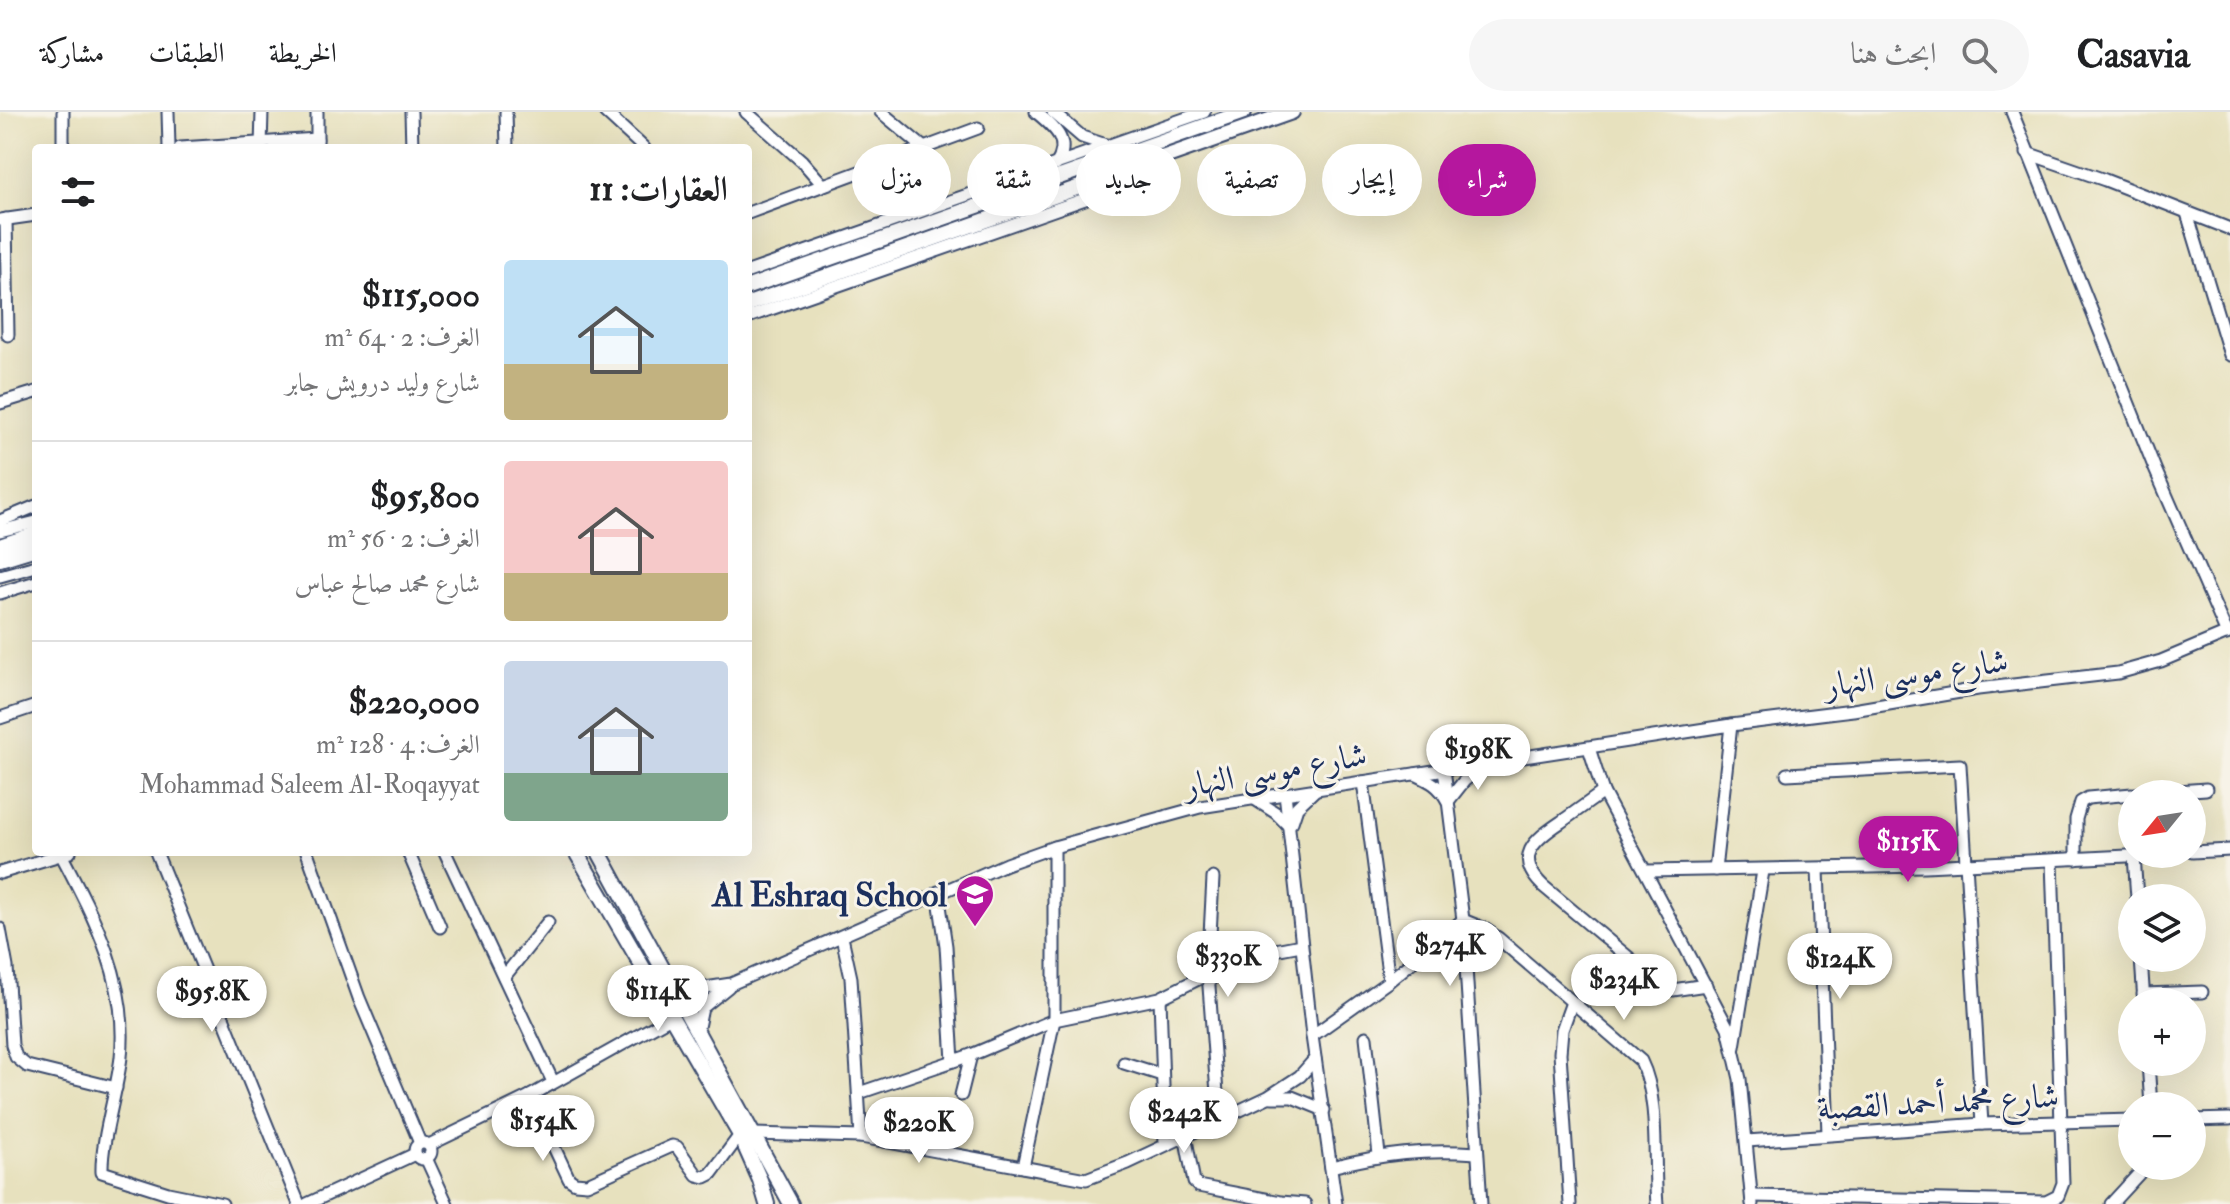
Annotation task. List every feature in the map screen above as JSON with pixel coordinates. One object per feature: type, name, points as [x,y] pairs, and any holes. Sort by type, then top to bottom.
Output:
[{"type":"main road","points":[[752,286],[1244,112]]},
{"type":"main road","points":[[1181,151],[1292,112]]},
{"type":"main road","points":[[752,303],[1076,188]]},
{"type":"main road","points":[[0,546],[32,535]]},
{"type":"main road","points":[[0,559],[32,549]]},
{"type":"main road","points":[[578,856],[671,1017],[791,1204]]},
{"type":"main road","points":[[601,856],[697,1032],[746,1134],[767,1204]]},
{"type":"street","points":[[63,112],[63,144]]},
{"type":"street","points":[[168,112],[169,144]]},
{"type":"street","points":[[260,144],[262,112]]},
{"type":"street","points":[[317,112],[317,144]]},
{"type":"street","points":[[411,112],[412,144]]},
{"type":"street","points":[[506,112],[507,144]]},
{"type":"street","points":[[605,112],[640,144]]},
{"type":"street","points":[[746,112],[802,161],[823,185]]},
{"type":"street","points":[[881,112],[919,144]]},
{"type":"street","points":[[1036,112],[1061,138],[1063,147],[1060,155]]},
{"type":"street","points":[[1053,112],[1091,142],[1104,144]]},
{"type":"street","points":[[1113,144],[1204,112]]},
{"type":"street","points":[[2012,112],[2155,469],[2229,633]]},
{"type":"street","points":[[935,144],[978,128]]},
{"type":"street","points":[[2027,153],[2230,229]]},
{"type":"street","points":[[752,212],[852,174]]},
{"type":"street","points":[[752,271],[967,196]]},
{"type":"street","points":[[752,316],[1076,202]]},
{"type":"street","points":[[2187,213],[2230,355]]},
{"type":"street","points":[[8,335],[3,220],[32,216]]},
{"type":"street","points":[[0,403],[32,393]]},
{"type":"street","points":[[0,521],[32,508]]},
{"type":"street","points":[[0,531],[32,523]]},
{"type":"street","points":[[0,576],[32,567]]},
{"type":"street","points":[[0,593],[32,583]]},
{"type":"street","name":"شارع موسى النهار","points":[[669,982],[693,990],[731,984],[938,892],[1054,847],[1200,807],[1731,725],[1853,710],[1978,689],[2118,673],[2161,661],[2229,633]]},
{"type":"street","points":[[0,718],[32,707]]},
{"type":"street","points":[[1715,870],[1731,725]]},
{"type":"street","points":[[1589,748],[1603,792],[1723,1016],[1734,1047],[1752,1200],[2046,1202],[2058,1196],[2063,1183],[2052,861]]},
{"type":"street","points":[[1450,802],[1464,781],[1484,764]]},
{"type":"street","points":[[1787,774],[1960,765],[1982,1124]]},
{"type":"street","points":[[1444,769],[1463,920],[1481,1204]]},
{"type":"street","points":[[1414,774],[1441,789],[1450,802]]},
{"type":"street","points":[[1363,782],[1389,981]]},
{"type":"street","points":[[1290,828],[1297,807],[1316,789]]},
{"type":"street","points":[[1603,792],[1536,840],[1528,860],[1532,874],[1664,987],[1673,990],[1706,985]]},
{"type":"street","points":[[1285,793],[1312,1036],[1336,1204]]},
{"type":"street","points":[[2076,859],[2076,819],[2081,802],[2088,798],[2118,795]]},
{"type":"street","points":[[1252,797],[1276,813],[1290,828]]},
{"type":"street","points":[[1023,1167],[1054,1020],[1054,847]]},
{"type":"street","points":[[2206,851],[2230,850]]},
{"type":"street","points":[[0,873],[55,856]]},
{"type":"street","points":[[66,856],[97,921],[111,966],[119,1007],[121,1053],[101,1170],[103,1174],[168,1193],[222,1204]]},
{"type":"street","points":[[158,856],[299,1204]]},
{"type":"street","points":[[308,856],[359,998],[447,1204]]},
{"type":"street","points":[[410,856],[440,927]]},
{"type":"street","points":[[447,856],[553,1082]]},
{"type":"street","points":[[1647,871],[1967,865],[2118,857]]},
{"type":"street","points":[[1818,869],[1828,1134]]},
{"type":"street","points":[[1734,1047],[1763,871]]},
{"type":"street","points":[[1213,878],[1208,973],[1219,1120]]},
{"type":"street","points":[[938,892],[946,946],[953,1061]]},
{"type":"street","points":[[1312,1036],[1389,981],[1463,920]]},
{"type":"street","points":[[1463,920],[1490,932],[1641,1061],[1646,1072],[1652,1116],[1657,1204]]},
{"type":"street","points":[[504,977],[548,922]]},
{"type":"street","points":[[0,929],[7,967],[12,1045],[16,1057],[27,1066],[116,1088]]},
{"type":"street","points":[[842,937],[851,978],[861,1137]]},
{"type":"street","points":[[859,1093],[971,1055],[1054,1020],[1160,998],[1208,973],[1259,953],[1301,945]]},
{"type":"street","name":"شارع موسى النهار","points":[[697,1032],[702,1008],[731,984]]},
{"type":"street","points":[[1160,998],[1165,1144]]},
{"type":"street","points":[[1570,1204],[1560,1053],[1562,1030],[1572,1002]]},
{"type":"street","points":[[307,1204],[530,1096],[671,1017]]},
{"type":"street","points":[[1366,1037],[1379,1155]]},
{"type":"street","points":[[961,1095],[971,1055]]},
{"type":"street","points":[[530,1096],[569,1179],[580,1185],[672,1146],[677,1147],[697,1175],[705,1177],[746,1134],[861,1137],[1086,1179],[1128,1163],[1268,1097],[1300,1076],[1315,1059]]},
{"type":"street","points":[[1124,1063],[1162,1075]]},
{"type":"street","points":[[1268,1097],[1292,1097],[1324,1110]]},
{"type":"street","points":[[2206,1120],[2230,1119]]},
{"type":"street","name":"شارع محمد أحمد القصبة","points":[[1747,1141],[1982,1124],[2118,1120]]},
{"type":"street","points":[[1185,1135],[1194,1182],[1198,1186],[1305,1204]]},
{"type":"street","points":[[1331,1167],[1379,1155],[1434,1150],[1477,1153]]},
{"type":"street","points":[[2111,1204],[2133,1180]]},
{"type":"place","name":"Al Eshraq School","points":[[975,928]]}]
